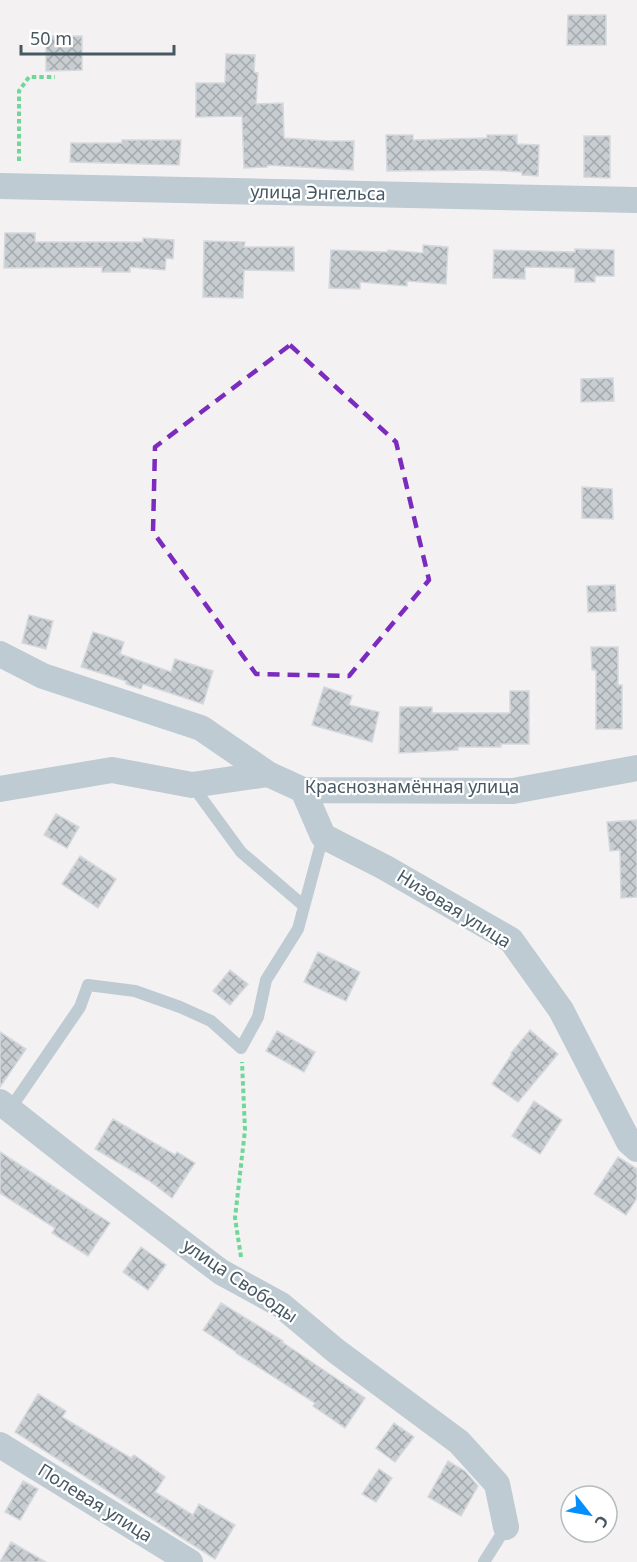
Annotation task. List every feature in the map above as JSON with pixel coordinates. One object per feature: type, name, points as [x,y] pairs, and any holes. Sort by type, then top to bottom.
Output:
[{"type":"street","name":"улица Энгельса","points":[[0,186],[637,200]]},
{"type":"street","name":"Краснознамённая улица","points":[[0,654],[43,676],[201,728],[268,774],[303,790],[513,791],[637,768]]},
{"type":"street","points":[[0,789],[112,770],[192,785],[268,774]]},
{"type":"street","points":[[303,790],[323,836]]},
{"type":"street","name":"Низовая улица","points":[[323,836],[384,867],[511,940],[561,1010],[629,1142],[637,1149]]},
{"type":"street","name":"улица Свободы","points":[[5,1105],[221,1272],[281,1305],[336,1351],[459,1442],[497,1484],[506,1527]]},
{"type":"street","name":"Полевая улица","points":[[0,1444],[175,1558]]},
{"type":"lane","points":[[192,785],[241,852],[304,906]]},
{"type":"lane","points":[[5,1105],[80,1007],[88,985],[135,991],[180,1007],[212,1021],[241,1048],[258,1017],[266,980],[298,929],[323,836]]},
{"type":"lane","points":[[484,1562],[506,1527]]},
{"type":"path","points":[[19,161],[19,91],[29,77],[55,77]]},
{"type":"path","points":[[241,1048],[245,1130],[235,1218],[244,1285]]},
{"type":"highlighted area","points":[[290,345],[396,442],[429,580],[349,676],[256,674],[153,532],[155,447]]},
{"type":"building","points":[[568,15],[606,15],[606,45],[567,45]]},
{"type":"building","points":[[46,36],[82,36],[82,70],[46,71]]},
{"type":"building","points":[[226,54],[255,55],[254,72],[258,73],[256,104],[283,103],[284,138],[354,141],[353,170],[267,165],[267,167],[244,168],[242,116],[196,117],[196,83],[225,83]]},
{"type":"building","points":[[386,135],[413,135],[413,140],[517,135],[517,144],[539,145],[538,176],[522,175],[522,172],[486,170],[387,171]]},
{"type":"building","points":[[584,136],[610,136],[610,178],[584,177]]},
{"type":"building","points":[[122,140],[181,140],[179,165],[70,162],[71,143],[122,143]]},
{"type":"building","points":[[5,233],[35,233],[35,242],[143,242],[143,238],[174,240],[173,259],[166,258],[165,270],[130,267],[130,272],[102,272],[102,267],[4,268]]},
{"type":"building","points":[[204,241],[245,242],[244,247],[294,247],[294,271],[244,270],[243,298],[203,297]]},
{"type":"building","points":[[423,245],[448,247],[446,284],[407,281],[407,286],[360,282],[360,289],[329,288],[331,250],[387,252],[388,250],[423,253]]},
{"type":"building","points":[[575,249],[614,250],[614,276],[595,276],[595,282],[575,282],[575,268],[525,267],[525,279],[493,278],[494,250],[575,252]]},
{"type":"building","points":[[613,378],[614,401],[581,402],[581,379]]},
{"type":"building","points":[[582,487],[612,489],[613,519],[582,518]]},
{"type":"building","points":[[615,585],[616,611],[588,612],[587,586]]},
{"type":"building","points":[[29,615],[53,621],[46,649],[22,643]]},
{"type":"building","points":[[93,632],[124,642],[120,654],[171,672],[175,659],[213,671],[203,704],[143,684],[141,689],[126,684],[126,681],[81,667]]},
{"type":"building","points":[[591,647],[618,647],[618,685],[622,685],[622,729],[596,729],[596,670],[592,670]]},
{"type":"building","points":[[324,687],[352,696],[349,705],[379,712],[372,742],[312,725]]},
{"type":"building","points":[[510,691],[529,691],[529,744],[501,744],[501,747],[458,747],[458,750],[399,753],[400,707],[432,707],[432,713],[510,713]]},
{"type":"building","points":[[56,814],[79,827],[67,848],[44,835]]},
{"type":"building","points":[[637,820],[637,897],[621,898],[620,850],[610,851],[607,822]]},
{"type":"building","points":[[80,856],[116,879],[98,908],[62,884]]},
{"type":"building","points":[[318,952],[360,972],[346,1001],[304,982]]},
{"type":"building","points":[[230,970],[248,984],[230,1005],[213,991]]},
{"type":"building","points":[[530,1030],[558,1054],[518,1102],[492,1084],[511,1053]]},
{"type":"building","points":[[277,1031],[315,1052],[304,1072],[266,1051]]},
{"type":"building","points":[[0,1032],[26,1049],[0,1087]]},
{"type":"building","points":[[534,1101],[562,1120],[540,1154],[512,1136]]},
{"type":"building","points":[[113,1119],[175,1155],[177,1152],[195,1163],[172,1198],[148,1180],[95,1149]]},
{"type":"building","points":[[0,1152],[110,1223],[88,1256],[52,1233],[55,1228],[0,1193]]},
{"type":"building","points":[[618,1157],[637,1169],[637,1198],[626,1215],[594,1194]]},
{"type":"building","points":[[141,1247],[166,1265],[148,1290],[123,1272]]},
{"type":"building","points":[[221,1303],[283,1341],[365,1398],[345,1428],[313,1406],[315,1403],[203,1330]]},
{"type":"building","points":[[38,1394],[66,1411],[62,1417],[131,1458],[134,1455],[165,1477],[155,1492],[193,1515],[199,1504],[235,1525],[215,1559],[15,1432]]},
{"type":"building","points":[[394,1423],[414,1437],[395,1462],[376,1448]]},
{"type":"building","points":[[448,1461],[465,1471],[478,1486],[461,1516],[428,1497]]},
{"type":"building","points":[[379,1469],[392,1478],[376,1502],[362,1494]]},
{"type":"building","points":[[23,1481],[38,1489],[20,1520],[5,1512]]},
{"type":"building","points":[[11,1542],[46,1562],[0,1562]]}]
